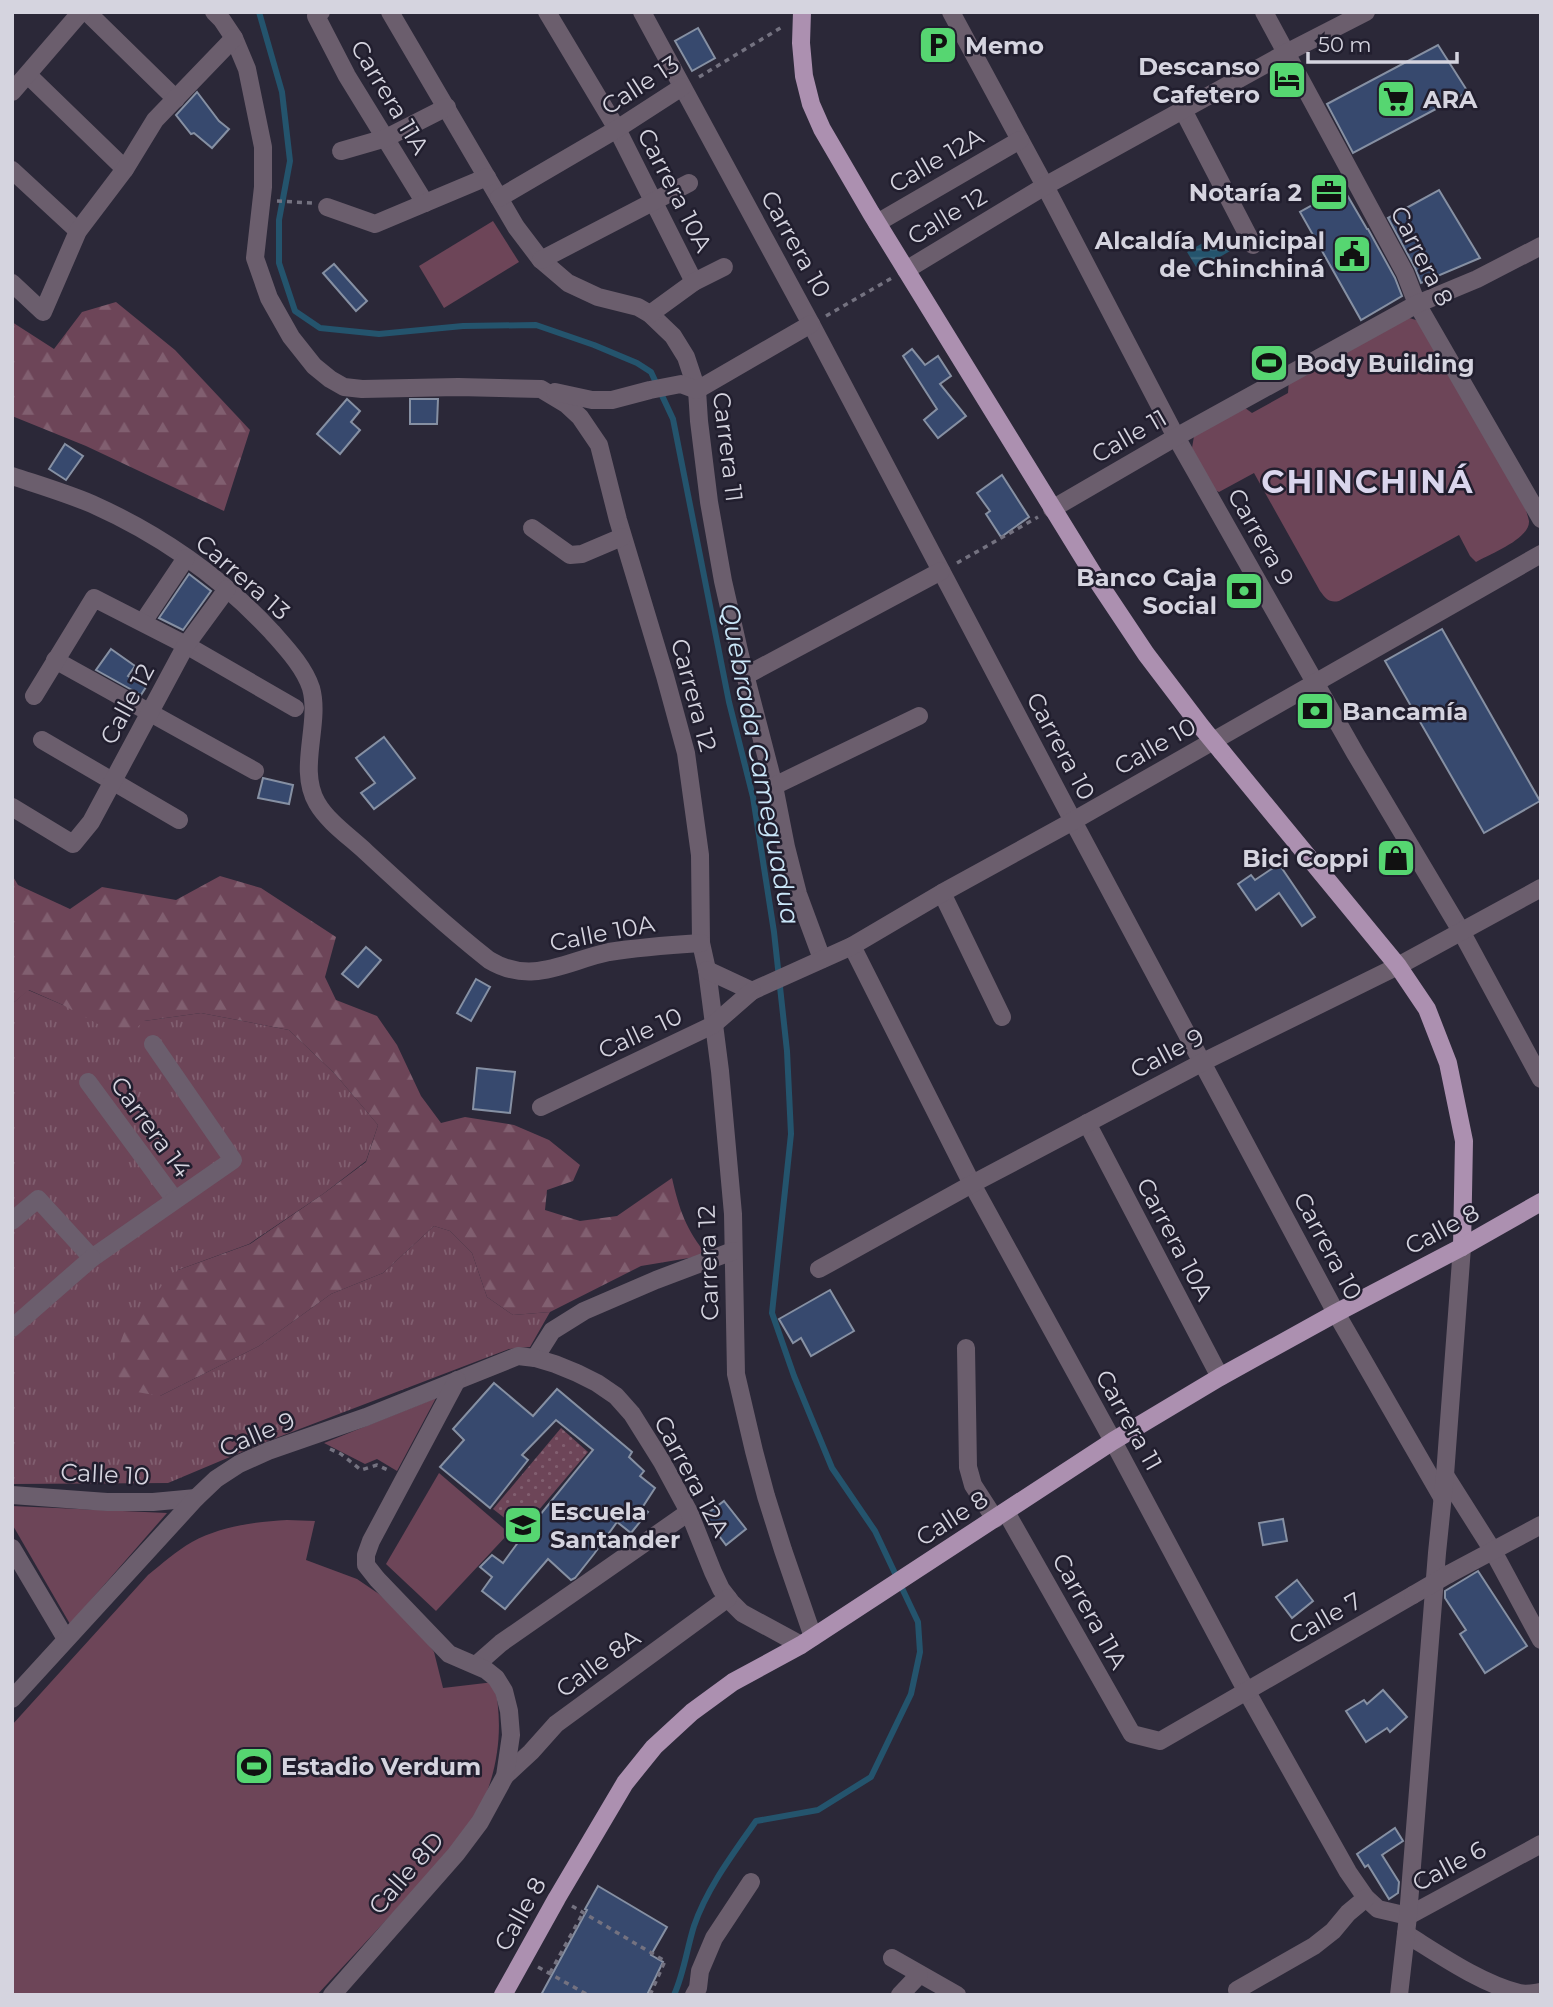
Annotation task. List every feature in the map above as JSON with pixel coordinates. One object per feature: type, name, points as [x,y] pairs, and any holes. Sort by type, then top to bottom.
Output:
[{"type":"main road","points":[[804,13],[801,43],[804,76],[811,104],[822,129],[1052,509],[1146,654],[1203,729],[1398,966],[1427,1009],[1448,1063],[1464,1141],[1462,1247]]},
{"type":"main road","name":"Calle 8","points":[[503,1995],[625,1783],[646,1756],[692,1712],[733,1682],[807,1641],[920,1569],[1113,1441],[1220,1377],[1541,1202]]},
{"type":"street","name":"Carrera 11","points":[[390,12],[516,227],[541,260],[568,283],[598,297],[638,307],[650,314],[673,336],[685,357],[689,387],[699,421],[709,502],[723,581],[798,894],[822,959]]},
{"type":"street","name":"Carrera 10A","points":[[547,12],[617,130],[694,282]]},
{"type":"street","name":"Carrera 10","points":[[642,12],[811,324],[1336,1313],[1443,1499]]},
{"type":"street","name":"Carrera 9","points":[[951,12],[1175,437],[1355,753],[1461,930],[1541,1079]]},
{"type":"street","name":"Carrera 8","points":[[1264,12],[1405,273],[1417,304],[1541,519]]},
{"type":"street","name":"Calle 12","points":[[906,270],[1045,186],[1366,12]]},
{"type":"street","points":[[12,92],[76,14],[176,99]]},
{"type":"street","name":"Carrera 11A","points":[[318,14],[346,76],[425,203]]},
{"type":"street","points":[[219,15],[234,38],[247,69],[262,147],[263,187],[255,258],[262,281],[291,337],[314,366],[344,387],[541,389],[592,400],[611,400],[650,390],[689,387],[811,324]]},
{"type":"street","points":[[12,283],[43,312],[78,231],[125,169],[155,120],[234,38]]},
{"type":"street","points":[[28,75],[125,169]]},
{"type":"street","name":"Calle 13","points":[[499,198],[617,130],[682,87]]},
{"type":"street","points":[[341,150],[386,138],[447,107]]},
{"type":"street","points":[[1183,110],[1252,245]]},
{"type":"street","name":"Calle 12A","points":[[877,223],[1020,140]]},
{"type":"street","points":[[12,170],[78,231]]},
{"type":"street","points":[[327,208],[375,224],[487,177]]},
{"type":"street","points":[[541,260],[689,183]]},
{"type":"street","name":"Calle 11","points":[[1052,509],[1175,437],[1417,304],[1477,279],[1541,246]]},
{"type":"street","points":[[650,314],[694,282],[724,267]]},
{"type":"street","name":"Carrera 12","points":[[541,389],[566,404],[580,418],[599,445],[622,537],[666,676],[685,752],[700,855],[701,943],[720,1071],[733,1214],[736,1374],[754,1451],[807,1641]]},
{"type":"street","name":"Carrera 13","points":[[12,476],[90,503],[127,521],[186,558],[255,614],[298,663],[312,691],[309,768],[317,803],[328,817],[466,942],[489,960],[511,971]]},
{"type":"street","points":[[532,528],[570,555],[582,554],[622,537]]},
{"type":"street","name":"Calle 10","points":[[541,1107],[713,1025],[760,988],[852,946],[1541,554]]},
{"type":"street","points":[[143,622],[186,558]]},
{"type":"street","points":[[745,676],[941,571]]},
{"type":"street","name":"Calle 12","points":[[12,807],[74,844],[91,822],[186,645],[227,589]]},
{"type":"street","points":[[34,696],[94,598],[186,645],[295,708]]},
{"type":"street","points":[[55,660],[256,771]]},
{"type":"street","points":[[774,786],[919,716]]},
{"type":"street","points":[[42,740],[179,820]]},
{"type":"street","name":"Calle 9","points":[[820,1269],[1087,1123],[1203,1062],[1398,966],[1541,888]]},
{"type":"street","points":[[943,893],[1002,1017]]},
{"type":"street","name":"Calle 10A","points":[[511,971],[528,972],[556,968],[606,953],[646,946],[701,943]]},
{"type":"street","name":"Carrera 11","points":[[852,946],[972,1184],[1247,1692],[1348,1872],[1372,1903]]},
{"type":"street","points":[[707,970],[760,988]]},
{"type":"street","name":"Carrera 14","points":[[12,1328],[92,1258],[233,1160],[153,1044]]},
{"type":"street","name":"Carrera 14","points":[[88,1082],[175,1200]]},
{"type":"street","name":"Carrera 10A","points":[[1087,1123],[1220,1377]]},
{"type":"street","points":[[12,1221],[38,1199],[92,1258]]},
{"type":"street","points":[[1399,1995],[1446,1475],[1462,1247]]},
{"type":"street","points":[[527,1357],[552,1331],[584,1311],[733,1251]]},
{"type":"street","name":"Carrera 11A","points":[[966,1348],[968,1467],[973,1485],[1000,1515],[1132,1734]]},
{"type":"street","name":"Calle 9","points":[[12,1699],[195,1498],[216,1479],[239,1464],[268,1451],[366,1417],[457,1380],[527,1357]]},
{"type":"street","name":"Carrera 12A","points":[[527,1357],[577,1373],[615,1396],[632,1414],[662,1462],[689,1512],[713,1572],[728,1598],[742,1613],[807,1641]]},
{"type":"street","points":[[457,1380],[371,1541],[366,1565],[449,1654],[486,1670],[496,1678],[504,1691],[509,1711],[511,1735],[505,1776]]},
{"type":"street","points":[[1446,1475],[1493,1552],[1541,1640]]},
{"type":"street","name":"Calle 10","points":[[12,1495],[107,1502],[195,1498]]},
{"type":"street","points":[[476,1665],[501,1643],[689,1512]]},
{"type":"street","name":"Calle 7","points":[[1132,1734],[1160,1741],[1449,1574],[1541,1525]]},
{"type":"street","points":[[12,1548],[66,1639]]},
{"type":"street","name":"Calle 8A","points":[[505,1776],[556,1724],[728,1598]]},
{"type":"street","name":"Calle 8D","points":[[332,1995],[456,1854],[480,1822],[505,1776]]},
{"type":"street","name":"Calle 6","points":[[1372,1903],[1407,1925],[1541,1844]]},
{"type":"street","points":[[694,1995],[698,1988],[700,1971],[715,1938],[751,1882]]},
{"type":"street","points":[[1237,1990],[1314,1945],[1332,1931],[1348,1913],[1372,1903]]},
{"type":"street","points":[[1407,1925],[1443,1957],[1493,1983],[1522,1994],[1541,1993]]},
{"type":"street","points":[[892,1958],[957,1995]]},
{"type":"street","points":[[354,1970],[354,1995]]},
{"type":"street","points":[[900,1995],[919,1975]]},
{"type":"path","name":"Calle 13","points":[[682,87],[804,13]]},
{"type":"path","name":"Calle 12","points":[[811,324],[906,270]]},
{"type":"path","points":[[941,571],[1052,509]]},
{"type":"path","points":[[306,1438],[341,1454],[361,1470],[377,1465],[406,1477]]},
{"type":"path","points":[[589,1995],[550,1973],[583,1913],[665,1961],[650,1995]]},
{"type":"green space","points":[[493,221],[519,262],[444,308],[419,266]]},
{"type":"green space","points":[[116,302],[175,350],[250,430],[224,511],[86,446],[12,416],[12,322],[54,349],[82,312]]},
{"type":"green space","points":[[1406,317],[1416,320],[1429,332],[1526,510],[1528,528],[1516,540],[1476,562],[1459,535],[1339,601],[1330,601],[1320,591],[1254,473],[1219,492],[1213,489],[1192,448],[1194,436],[1241,405],[1252,413],[1288,393],[1289,378]]},
{"type":"green space","points":[[12,875],[18,885],[70,909],[102,887],[176,900],[220,876],[261,888],[336,937],[325,977],[336,1000],[377,1016],[397,1045],[421,1096],[441,1123],[465,1117],[514,1125],[549,1140],[580,1165],[573,1181],[547,1190],[545,1210],[580,1221],[617,1216],[672,1178],[684,1219],[707,1255],[641,1266],[550,1312],[513,1315],[487,1297],[472,1253],[450,1231],[434,1226],[383,1273],[331,1294],[259,1346],[160,1396],[131,1391],[111,1368],[129,1319],[178,1270],[250,1244],[366,1162],[378,1125],[335,1074],[289,1030],[201,1013],[144,1021],[125,1039],[29,990],[12,1004]]},
{"type":"green space","points":[[28,990],[63,1005],[144,1021],[201,1013],[289,1030],[335,1074],[378,1125],[366,1161],[323,1194],[249,1244],[178,1270],[160,1396],[259,1346],[331,1294],[383,1273],[434,1226],[450,1231],[472,1253],[487,1297],[513,1315],[550,1312],[530,1347],[509,1349],[263,1443],[168,1483],[12,1484],[12,1004]]},
{"type":"green space","points":[[436,1398],[397,1471],[377,1459],[365,1464],[324,1443]]},
{"type":"green space","points":[[561,1428],[588,1452],[521,1531],[493,1509]]},
{"type":"green space","points":[[439,1473],[509,1533],[436,1611],[386,1564]]},
{"type":"green space","points":[[12,1506],[167,1513],[70,1624],[12,1524]]},
{"type":"green space","name":"Estadio Verdum","points":[[287,1520],[315,1521],[306,1560],[357,1579],[379,1594],[420,1632],[434,1652],[443,1688],[494,1682],[498,1703],[498,1746],[489,1786],[471,1825],[447,1857],[317,1995],[12,1995],[12,1725],[148,1575],[175,1553],[192,1542],[226,1529]]},
{"type":"water","points":[[1220,233],[1230,251],[1198,270],[1187,252]]},
{"type":"building","points":[[698,28],[715,58],[692,71],[675,41]]},
{"type":"building","name":"ARA","points":[[1438,45],[1468,92],[1353,153],[1327,104]]},
{"type":"building","points":[[197,92],[219,121],[229,129],[212,148],[194,133],[191,134],[176,115]]},
{"type":"building","name":"Alcaldía Municipal de Chinchiná","points":[[1343,188],[1395,278],[1402,296],[1361,320],[1300,212]]},
{"type":"building","points":[[1439,190],[1480,258],[1421,283],[1388,218]]},
{"type":"building","points":[[334,264],[367,301],[356,311],[323,273]]},
{"type":"building","points":[[912,349],[925,365],[938,356],[951,376],[940,384],[966,416],[938,438],[924,420],[937,409],[903,356]]},
{"type":"building","points":[[347,399],[360,411],[351,422],[360,430],[340,454],[317,434]]},
{"type":"building","points":[[410,399],[438,399],[437,424],[410,424]]},
{"type":"building","points":[[65,444],[83,456],[66,480],[49,469]]},
{"type":"building","points":[[1002,475],[1029,517],[1001,537],[986,514],[990,511],[977,493]]},
{"type":"building","points":[[189,574],[211,591],[183,630],[159,618]]},
{"type":"building","points":[[1442,629],[1540,801],[1484,833],[1385,661]]},
{"type":"building","points":[[111,649],[135,666],[128,676],[146,687],[141,695],[96,670]]},
{"type":"building","points":[[384,737],[415,778],[374,809],[361,793],[375,783],[356,758]]},
{"type":"building","points":[[263,778],[293,785],[289,804],[258,798]]},
{"type":"building","points":[[1279,864],[1315,917],[1302,926],[1279,893],[1256,910],[1238,884],[1251,875],[1255,880]]},
{"type":"building","points":[[366,947],[381,960],[358,987],[342,974]]},
{"type":"building","points":[[476,979],[490,987],[471,1021],[457,1013]]},
{"type":"building","points":[[477,1068],[515,1072],[510,1113],[473,1109]]},
{"type":"building","points":[[830,1290],[854,1331],[811,1356],[801,1338],[793,1343],[779,1319]]},
{"type":"building","points":[[494,1383],[533,1416],[557,1389],[632,1452],[629,1457],[644,1471],[640,1476],[655,1488],[642,1508],[648,1512],[631,1533],[617,1522],[571,1580],[548,1559],[505,1609],[482,1591],[492,1577],[480,1567],[492,1555],[503,1563],[593,1450],[556,1420],[522,1455],[528,1460],[490,1508],[440,1467],[464,1440],[453,1429]]},
{"type":"building","points":[[724,1501],[746,1529],[726,1545],[704,1516]]},
{"type":"building","points":[[1283,1519],[1287,1541],[1263,1545],[1259,1523]]},
{"type":"building","points":[[1478,1571],[1527,1646],[1485,1673],[1460,1634],[1466,1630],[1445,1598],[1445,1591]]},
{"type":"building","points":[[1297,1580],[1313,1601],[1292,1618],[1276,1597]]},
{"type":"building","points":[[1383,1690],[1407,1717],[1390,1732],[1387,1728],[1366,1742],[1346,1711],[1364,1700],[1367,1704]]},
{"type":"building","points":[[1395,1828],[1403,1841],[1382,1855],[1399,1882],[1398,1893],[1389,1899],[1368,1865],[1365,1867],[1357,1854]]},
{"type":"building","points":[[598,1886],[667,1927],[651,1955],[663,1962],[647,1995],[541,1995],[587,1910],[585,1909]]},
{"type":"waterway","name":"Quebrada Cameguadua","points":[[259,12],[282,92],[290,161],[279,220],[279,263],[295,311],[320,328],[379,334],[463,326],[536,325],[594,345],[637,363],[651,372],[673,419],[729,702],[753,797],[774,932],[787,1051],[791,1134],[772,1313],[794,1376],[832,1468],[875,1531],[918,1622],[920,1652],[911,1694],[871,1777],[818,1810],[756,1821],[721,1872],[699,1912],[674,1995]]},
{"type":"place","name":"Memo","points":[[938,45]]},
{"type":"place","name":"Descanso Cafetero","points":[[1287,80]]},
{"type":"place","name":"ARA","points":[[1396,99]]},
{"type":"place","name":"Notaría 2","points":[[1329,192]]},
{"type":"place","name":"Alcaldía Municipal de Chinchiná","points":[[1352,254]]},
{"type":"place","name":"Body Building","points":[[1269,363]]},
{"type":"place","name":"Banco Caja Social","points":[[1244,591]]},
{"type":"place","name":"Bancamía","points":[[1315,711]]},
{"type":"place","name":"Bici Coppi","points":[[1396,858]]},
{"type":"place","name":"Escuela Santander","points":[[523,1525]]},
{"type":"place","name":"Estadio Verdum","points":[[254,1766]]},
{"type":"district","name":"CHINCHINÁ","points":[[1368,481]]}]
